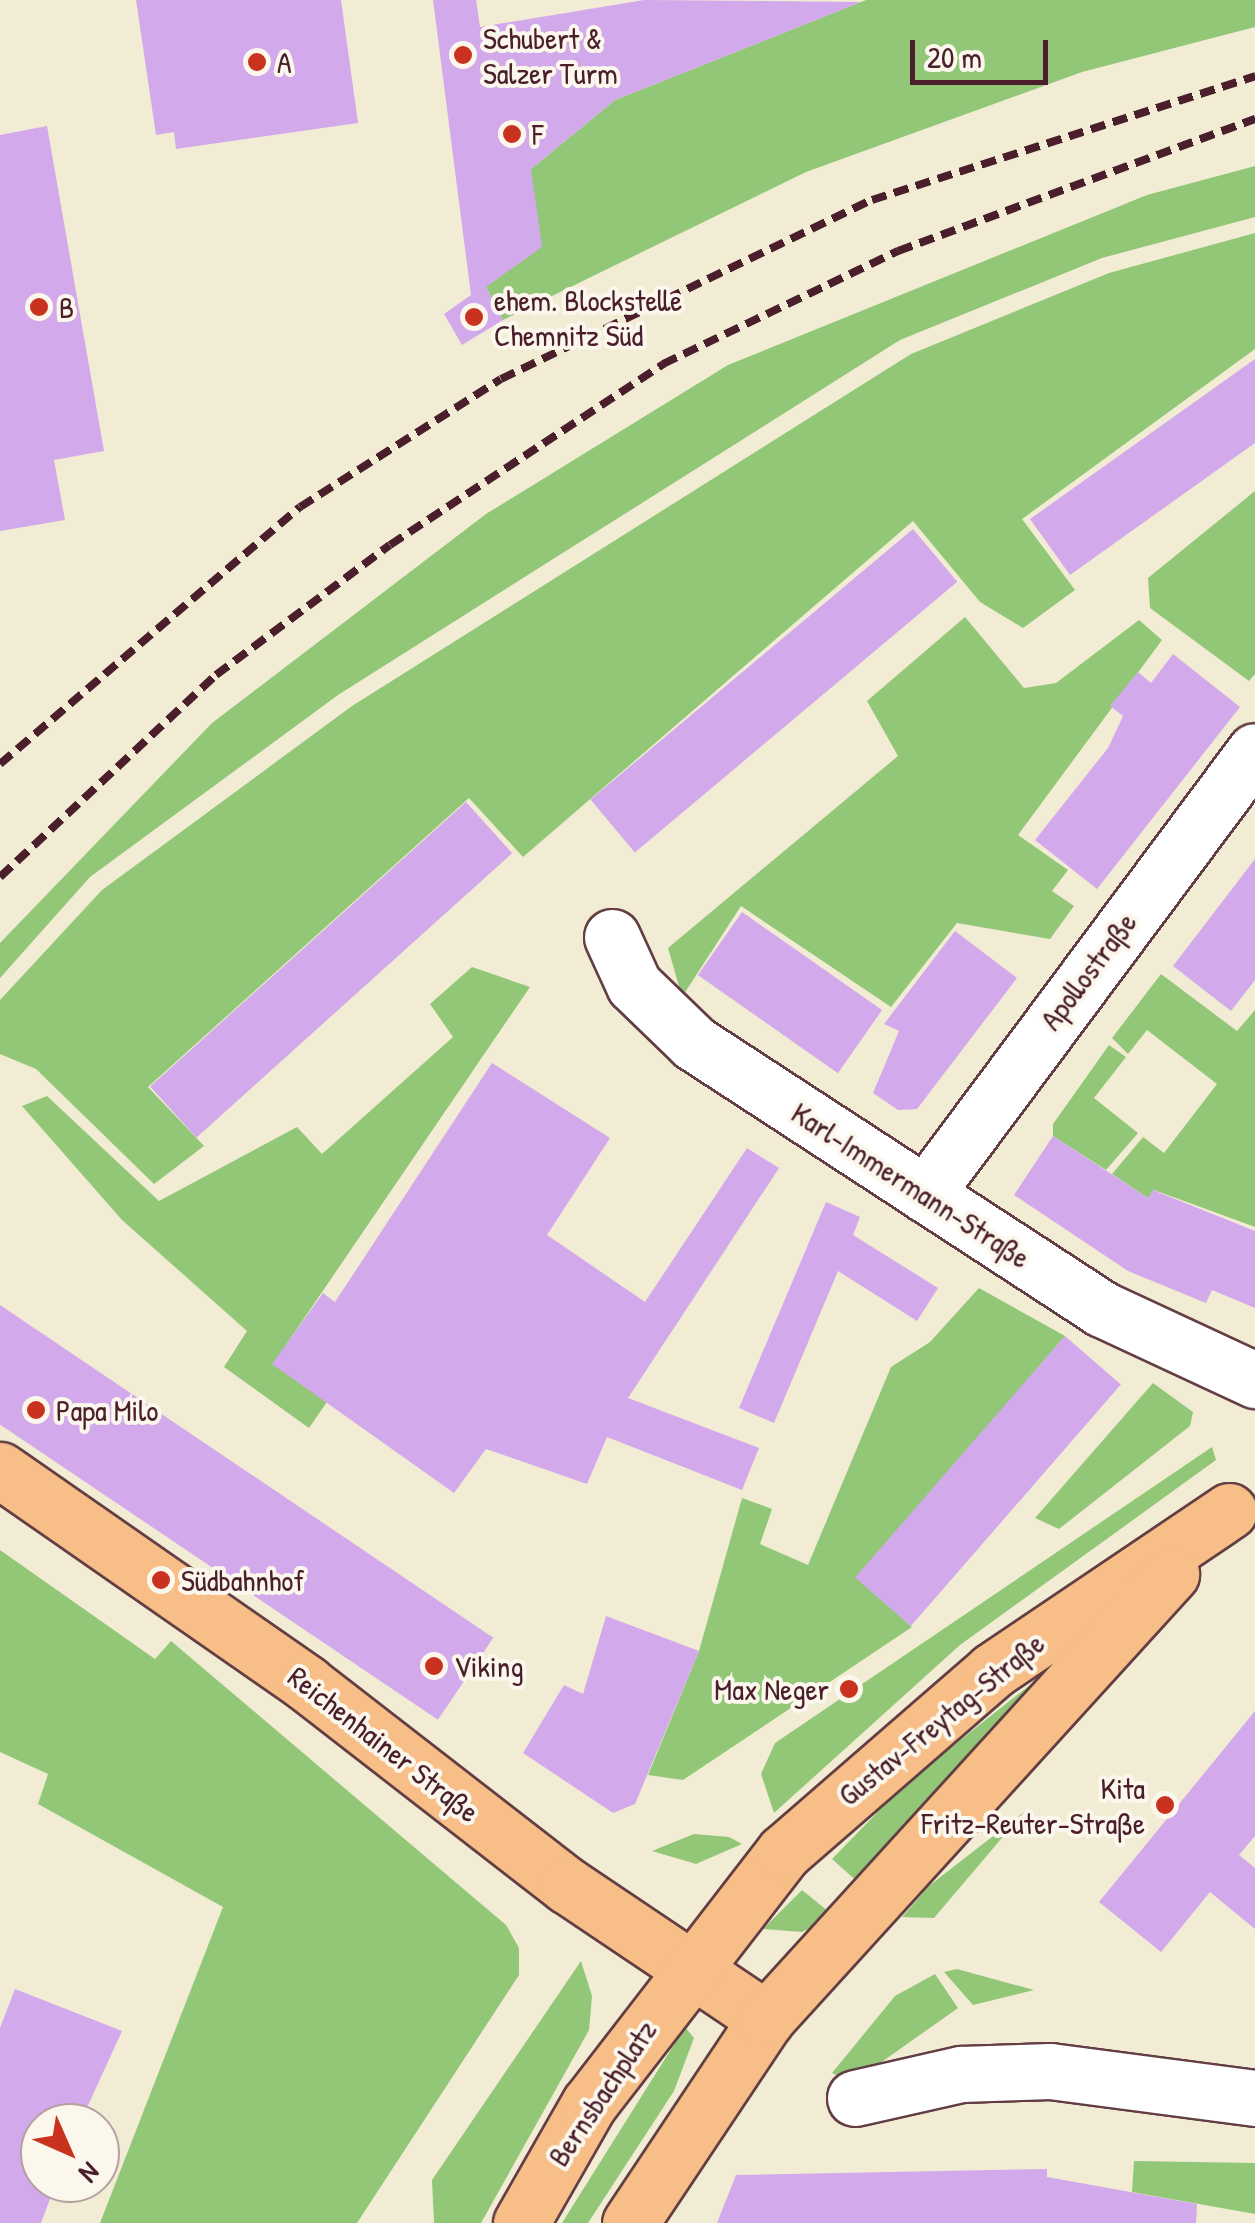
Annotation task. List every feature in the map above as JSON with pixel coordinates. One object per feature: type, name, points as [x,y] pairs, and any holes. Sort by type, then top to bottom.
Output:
[{"type":"main road","name":"Reichenhainer Straße","points":[[0,1470],[766,2019]]},
{"type":"main road","name":"Gustav-Freytag-Straße","points":[[689,1966],[784,1852],[870,1769],[992,1671],[1242,1498]]},
{"type":"main road","name":"Gustav-Freytag-Straße","points":[[766,2019],[1242,1498]]},
{"type":"main road","name":"Bernsbachplatz","points":[[521,2223],[589,2104],[689,1966]]},
{"type":"main road","points":[[630,2223],[766,2019]]},
{"type":"street","name":"Apollostraße","points":[[924,1194],[1255,751]]},
{"type":"street","name":"Karl-Immermann-Straße","points":[[612,936],[634,985],[669,1023],[1102,1310],[1255,1380]]},
{"type":"street","points":[[855,2098],[961,2074],[1050,2071],[1255,2098]]},
{"type":"green space","points":[[866,0],[1255,0],[1255,27],[1082,72],[806,172],[503,320],[486,287],[531,169],[615,100]]},
{"type":"green space","points":[[1255,166],[1255,217],[1102,258],[900,340],[338,695],[90,877],[0,978],[0,943],[212,723],[486,514],[728,365],[1147,195]]},
{"type":"green space","points":[[1255,233],[1255,349],[1022,519],[1075,590],[1023,628],[980,602],[913,521],[523,857],[469,798],[148,1087],[204,1146],[154,1184],[36,1069],[0,1054],[0,1000],[102,890],[352,706],[911,354],[1109,273]]},
{"type":"green space","points":[[1255,491],[1255,674],[1249,681],[1150,608],[1148,578]]},
{"type":"green space","points":[[965,617],[1024,688],[1056,683],[1139,620],[1162,640],[1018,835],[1068,870],[1052,891],[1074,906],[1050,939],[957,923],[891,1007],[741,906],[682,997],[668,948],[898,756],[867,701]]},
{"type":"green space","points":[[472,967],[530,987],[273,1364],[327,1402],[309,1428],[224,1367],[247,1331],[122,1220],[22,1106],[47,1096],[159,1201],[297,1127],[322,1154],[453,1037],[430,1004]]},
{"type":"green space","points":[[1161,974],[1237,1031],[1255,1010],[1255,1227],[1154,1190],[1148,1198],[1112,1174],[1143,1137],[1164,1153],[1217,1084],[1147,1030],[1128,1054],[1112,1038]]},
{"type":"green space","points":[[1109,1045],[1126,1057],[1094,1098],[1138,1133],[1106,1170],[1053,1136],[1053,1124]]},
{"type":"green space","points":[[979,1288],[1065,1336],[857,1578],[912,1627],[683,1780],[648,1775],[699,1651],[742,1498],[772,1509],[760,1544],[808,1565],[891,1367],[930,1342]]},
{"type":"green space","points":[[1153,1383],[1193,1412],[1190,1426],[1059,1529],[1035,1518]]},
{"type":"green space","points":[[1212,1447],[1216,1460],[960,1645],[774,1813],[761,1774],[775,1743]]},
{"type":"green space","points":[[0,1550],[155,1659],[171,1641],[506,1925],[519,1948],[519,1975],[357,2223],[100,2223],[108,2203],[120,2203],[120,2172],[223,1907],[38,1804],[48,1774],[0,1752]]},
{"type":"green space","points":[[1060,1661],[861,1885],[832,1859],[905,1784]]},
{"type":"green space","points":[[1024,1812],[934,1918],[902,1917],[930,1885]]},
{"type":"green space","points":[[694,1834],[729,1837],[742,1844],[696,1864],[652,1851]]},
{"type":"green space","points":[[802,1890],[834,1916],[802,1932],[763,1929]]},
{"type":"green space","points":[[581,1961],[592,1996],[589,2030],[481,2223],[434,2223],[432,2180]]},
{"type":"green space","points":[[957,1969],[1034,1990],[973,2005],[944,1972]]},
{"type":"green space","points":[[935,1974],[958,2008],[852,2083],[832,2073],[895,1996]]},
{"type":"green space","points":[[685,2027],[694,2038],[674,2091],[588,2223],[562,2223]]},
{"type":"green space","points":[[1134,2161],[1255,2163],[1255,2214],[1132,2192]]},
{"type":"building","name":"A","points":[[136,0],[341,0],[358,123],[176,149],[174,132],[156,135]]},
{"type":"building","points":[[433,0],[476,0],[480,27],[644,0],[861,2],[615,100],[531,169],[542,247],[486,287],[503,320],[462,345],[444,314],[471,295]]},
{"type":"building","name":"B","points":[[47,126],[104,451],[54,460],[65,520],[0,531],[0,135]]},
{"type":"building","points":[[1255,359],[1255,443],[1070,575],[1030,519]]},
{"type":"building","points":[[913,529],[957,582],[635,852],[590,800]]},
{"type":"building","points":[[1173,654],[1240,707],[1097,889],[1035,840],[1108,748],[1123,716],[1110,706],[1138,672],[1151,683]]},
{"type":"building","points":[[466,802],[512,853],[196,1138],[150,1086]]},
{"type":"building","points":[[1255,859],[1255,980],[1231,1011],[1173,966]]},
{"type":"building","points":[[742,912],[882,1010],[838,1073],[698,975]]},
{"type":"building","points":[[955,931],[1017,978],[917,1109],[898,1110],[873,1093],[899,1031],[884,1024]]},
{"type":"building","points":[[492,1063],[610,1138],[547,1235],[645,1302],[747,1148],[779,1168],[628,1398],[759,1448],[742,1490],[607,1437],[587,1484],[486,1449],[454,1493],[272,1364],[323,1293],[335,1302]]},
{"type":"building","points":[[1053,1136],[1148,1198],[1153,1190],[1255,1231],[1255,1308],[1212,1290],[1206,1303],[1128,1271],[1014,1195]]},
{"type":"building","points":[[826,1202],[860,1217],[853,1235],[938,1288],[917,1321],[838,1271],[774,1423],[739,1408]]},
{"type":"building","points":[[0,1305],[493,1638],[438,1720],[0,1424]]},
{"type":"building","points":[[1065,1336],[1121,1385],[911,1626],[855,1578]]},
{"type":"building","points":[[606,1616],[699,1651],[635,1804],[613,1813],[523,1753],[564,1685],[583,1694]]},
{"type":"building","points":[[1255,1711],[1255,1836],[1239,1855],[1255,1868],[1255,1929],[1210,1892],[1161,1952],[1099,1902]]},
{"type":"building","points":[[15,1989],[122,2031],[89,2103],[20,2103],[20,2203],[48,2203],[41,2223],[0,2223],[0,2028]]},
{"type":"building","points":[[1047,2169],[1047,2177],[1197,2204],[1196,2223],[717,2223],[736,2175]]},
{"type":"railway","points":[[0,764],[300,507],[501,379],[872,200],[1255,76]]},
{"type":"railway","points":[[0,877],[216,675],[390,545],[663,364],[898,251],[1255,119]]},
{"type":"place","name":"Schubert & Salzer Turm","points":[[463,55]]},
{"type":"place","name":"A","points":[[257,62]]},
{"type":"place","name":"F","points":[[512,134]]},
{"type":"place","name":"B","points":[[39,307]]},
{"type":"place","name":"ehem. Blockstelle Chemnitz Süd","points":[[474,317]]},
{"type":"place","name":"Papa Milo","points":[[36,1410]]},
{"type":"place","name":"Südbahnhof","points":[[161,1580]]},
{"type":"place","name":"Viking","points":[[434,1666]]},
{"type":"place","name":"Max Neger","points":[[849,1689]]},
{"type":"place","name":"Kita Fritz-Reuter-Straße","points":[[1165,1805]]}]
